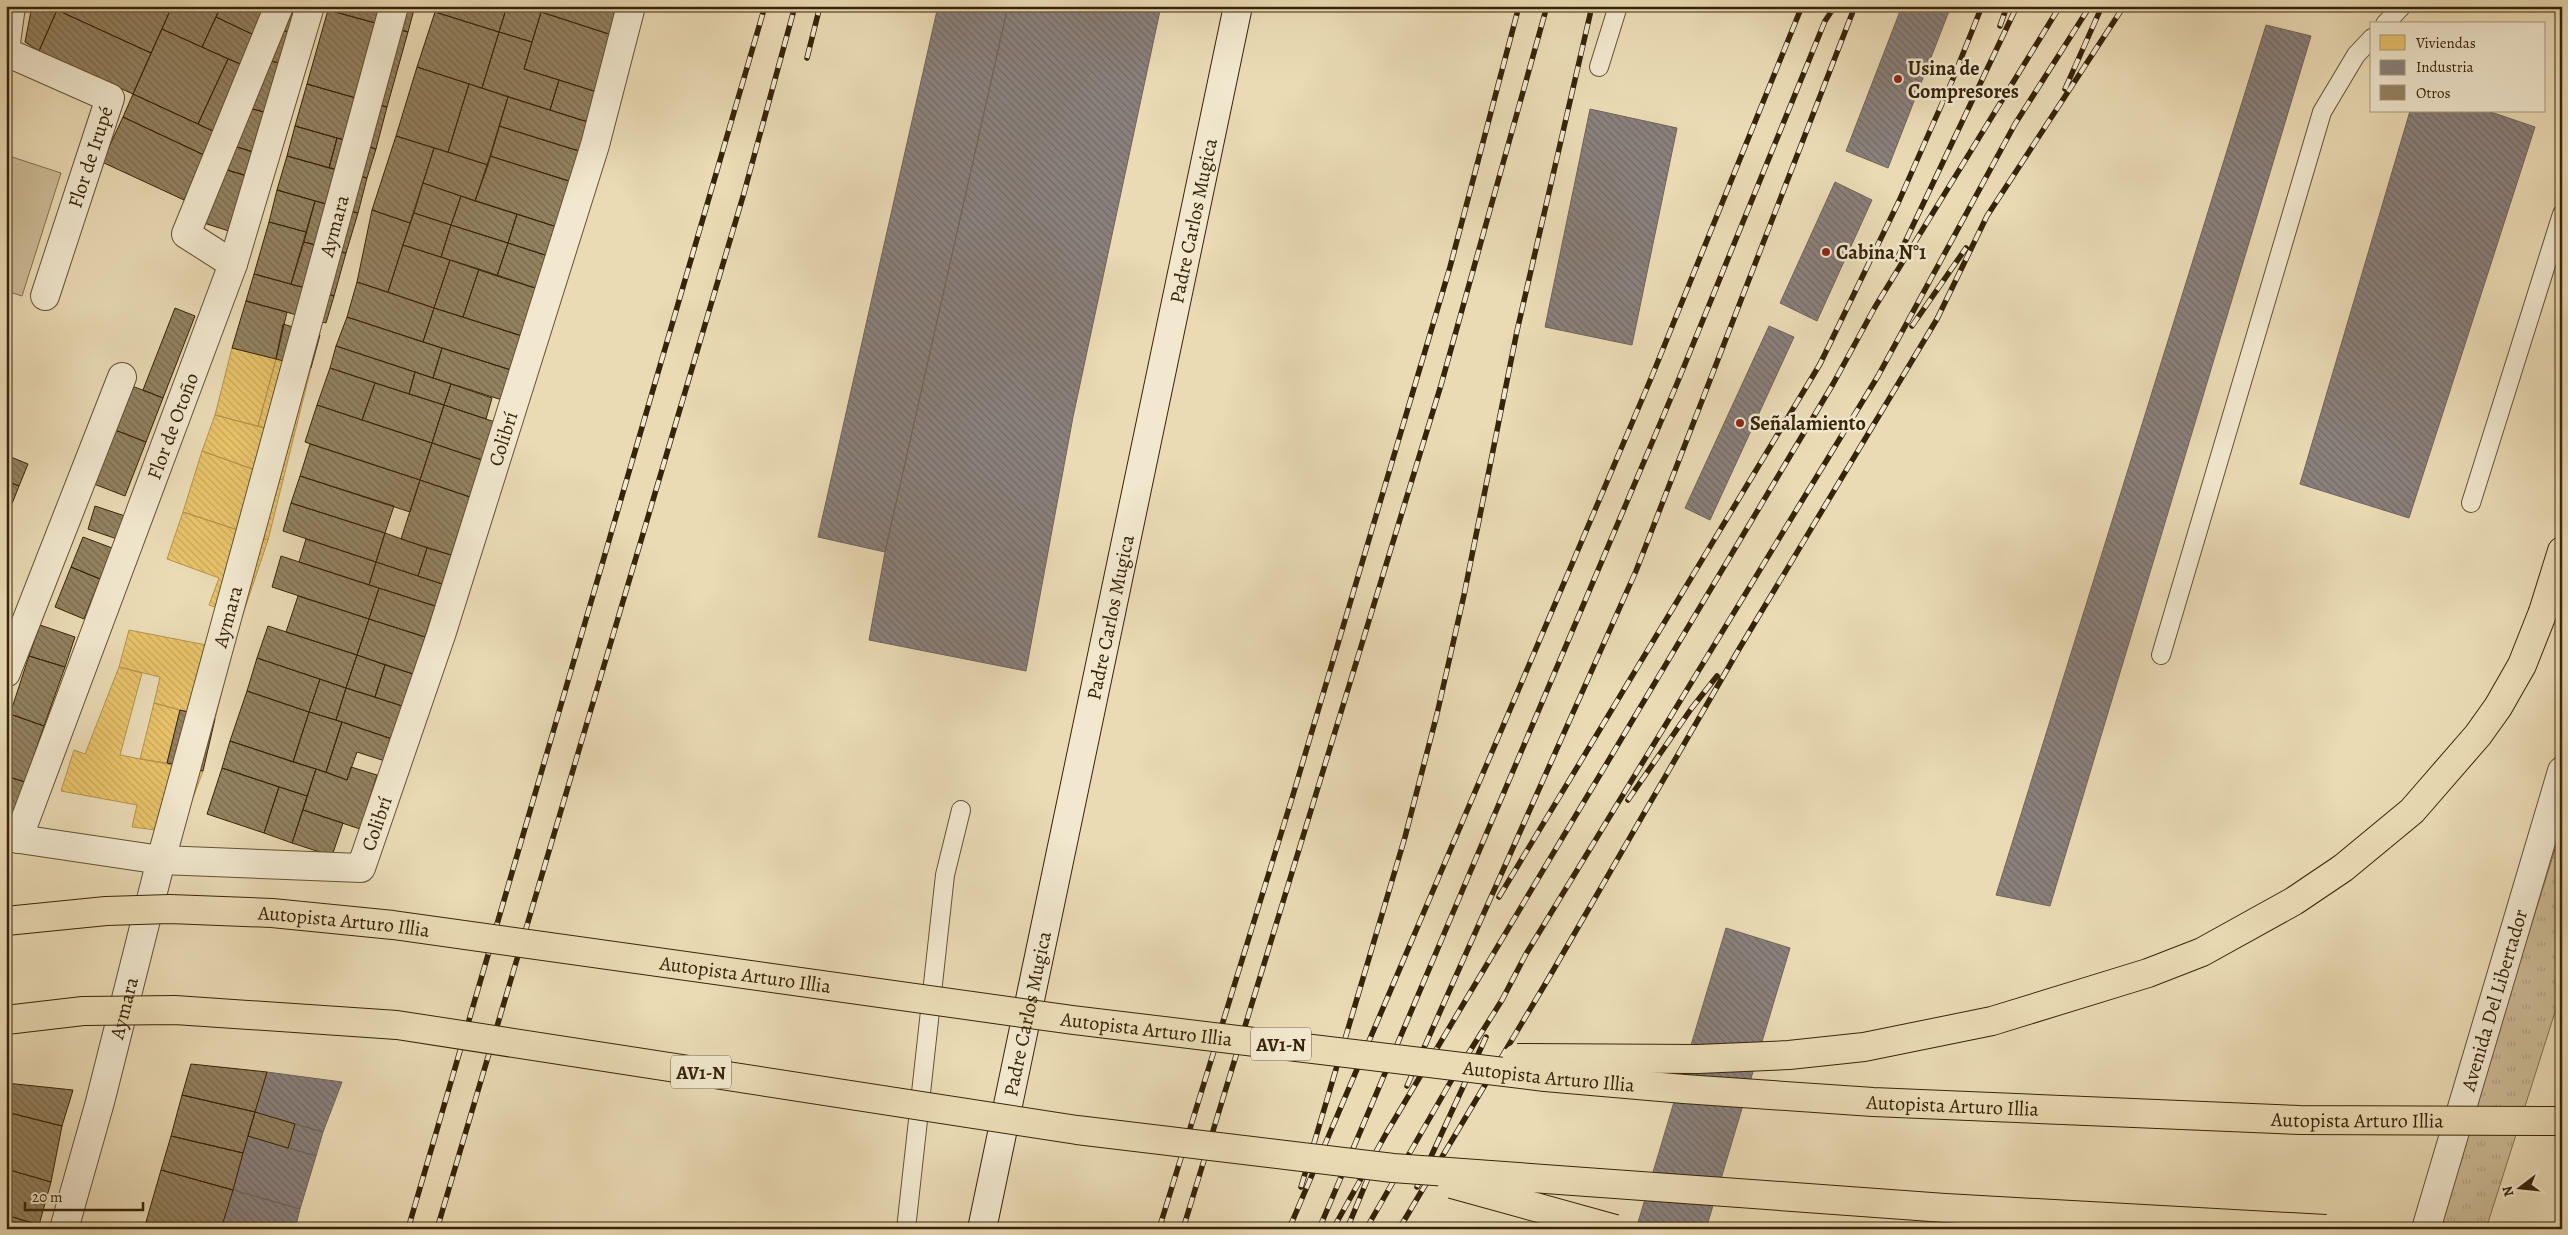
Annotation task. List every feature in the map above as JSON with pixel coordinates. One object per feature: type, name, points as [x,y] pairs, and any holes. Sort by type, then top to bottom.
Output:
[{"type":"highway","points":[[1401,1058],[1698,1059],[1789,1055],[1864,1047],[1992,1021],[2148,973],[2202,952],[2294,901],[2343,868],[2412,811],[2478,735],[2498,707],[2522,665],[2543,612],[2562,551]]},
{"type":"highway","name":"Autopista Arturo Illia","points":[[6,921],[106,912],[170,909],[272,912],[393,925],[1073,1020],[1401,1058],[1545,1077],[1873,1102],[2300,1120],[2562,1120]]},
{"type":"highway","name":"AV1-N","points":[[6,1020],[83,1011],[175,1010],[397,1026],[1077,1130],[1393,1168],[1946,1208],[2326,1229]]},
{"type":"highway","points":[[1393,1168],[1615,1229]]},
{"type":"street","points":[[6,43],[11,6]]},
{"type":"street","points":[[233,264],[186,234],[279,6]]},
{"type":"street","name":"Flor de Otoño","points":[[12,838],[233,264],[310,6]]},
{"type":"street","name":"Aymara","points":[[64,1229],[100,1102],[161,860],[394,6]]},
{"type":"street","name":"Colibrí","points":[[161,860],[361,868],[441,635],[595,145],[632,6]]},
{"type":"street","name":"Padre Carlos Mugica","points":[[982,1229],[1238,6]]},
{"type":"street","name":"Flor de Irupé","points":[[6,52],[110,98],[44,296]]},
{"type":"street","points":[[6,672],[122,377]]},
{"type":"street","name":"Avenida Del Libertador","points":[[2426,1229],[2562,771]]},
{"type":"street","points":[[12,838],[161,860]]},
{"type":"lane","points":[[1599,67],[1618,6]]},
{"type":"lane","points":[[2387,22],[2402,6]]},
{"type":"lane","points":[[2161,655],[2322,112],[2356,55],[2370,40]]},
{"type":"lane","points":[[2471,503],[2562,214]]},
{"type":"lane","points":[[906,1229],[945,874],[961,810]]},
{"type":"green space","points":[[6,155],[61,173],[22,296],[6,291]]},
{"type":"green space","points":[[2562,827],[2562,990],[2486,1229],[2436,1229]]},
{"type":"building: Viviendas","points":[[232,348],[276,359],[258,426],[215,415]]},
{"type":"building: Viviendas","points":[[276,359],[311,368],[294,436],[258,426]]},
{"type":"building: Viviendas","points":[[215,415],[294,436],[283,480],[202,451]]},
{"type":"building: Viviendas","points":[[202,451],[283,480],[268,540],[183,512]]},
{"type":"building: Viviendas","points":[[183,512],[268,540],[242,617],[209,605],[219,578],[167,559]]},
{"type":"building: Viviendas","points":[[129,630],[232,650],[215,719],[154,703],[160,677],[119,667]]},
{"type":"building: Viviendas","points":[[119,667],[142,673],[120,755],[203,771],[180,833],[132,827],[137,805],[61,791],[74,750],[85,754]]},
{"type":"building: Viviendas","points":[[154,703],[180,710],[167,763],[140,759]]},
{"type":"building: Industria","points":[[938,6],[1008,6],[885,552],[818,537]]},
{"type":"building: Industria","points":[[1008,6],[1161,6],[1073,417],[1026,671],[869,640],[885,552]]},
{"type":"building: Industria","name":"Usina de Compresores","points":[[1902,6],[1951,6],[1888,168],[1846,151]]},
{"type":"building: Industria","points":[[2266,25],[2311,36],[2050,906],[1996,895]]},
{"type":"building: Industria","points":[[1590,109],[1677,128],[1632,345],[1545,327]]},
{"type":"building: Industria","points":[[2410,112],[2491,112],[2535,127],[2409,518],[2300,484]]},
{"type":"building: Industria","name":"Cabina N°1","points":[[1835,182],[1872,200],[1817,321],[1780,303]]},
{"type":"building: Industria","name":"Señalamiento","points":[[1769,326],[1794,337],[1710,520],[1685,508]]},
{"type":"building: Industria","points":[[1726,928],[1790,948],[1706,1229],[1636,1229]]},
{"type":"building: Industria","points":[[267,1072],[342,1082],[323,1132],[255,1112]]},
{"type":"building: Industria","points":[[295,1124],[323,1132],[316,1156],[288,1148]]},
{"type":"building: Industria","points":[[248,1136],[316,1156],[300,1209],[233,1190]]},
{"type":"building: Industria","points":[[233,1190],[300,1209],[295,1229],[234,1229],[222,1225]]},
{"type":"building: Otros","points":[[32,6],[49,6],[57,10],[39,51],[25,42]]},
{"type":"building: Otros","points":[[59,6],[172,6],[151,53],[57,10]]},
{"type":"building: Otros","points":[[172,6],[221,6],[202,47],[162,29]]},
{"type":"building: Otros","points":[[221,6],[272,6],[258,37],[216,17]]},
{"type":"building: Otros","points":[[285,6],[303,6],[294,35],[276,27]]},
{"type":"building: Otros","points":[[329,6],[415,6],[408,32],[328,10]]},
{"type":"building: Otros","points":[[437,6],[507,6],[499,32],[435,12]]},
{"type":"building: Otros","points":[[507,6],[543,6],[532,42],[499,32]]},
{"type":"building: Otros","points":[[543,6],[622,6],[618,37],[541,12]]},
{"type":"building: Otros","points":[[57,10],[151,53],[133,94],[39,51]]},
{"type":"building: Otros","points":[[328,10],[408,32],[387,107],[307,84]]},
{"type":"building: Otros","points":[[435,12],[499,32],[482,88],[417,67]]},
{"type":"building: Otros","points":[[541,12],[618,37],[600,93],[524,69]]},
{"type":"building: Otros","points":[[216,17],[258,37],[245,66],[202,47]]},
{"type":"building: Otros","points":[[276,27],[294,35],[285,65],[262,58]]},
{"type":"building: Otros","points":[[162,29],[228,59],[198,124],[133,94]]},
{"type":"building: Otros","points":[[499,32],[532,42],[524,69],[559,80],[550,110],[482,88]]},
{"type":"building: Otros","points":[[262,58],[285,65],[271,114],[242,106]]},
{"type":"building: Otros","points":[[228,59],[245,66],[215,132],[198,124]]},
{"type":"building: Otros","points":[[417,67],[469,84],[448,152],[396,136]]},
{"type":"building: Otros","points":[[559,80],[600,93],[591,123],[550,110]]},
{"type":"building: Otros","points":[[307,84],[387,107],[376,149],[295,126]]},
{"type":"building: Otros","points":[[469,84],[508,97],[488,165],[448,152]]},
{"type":"building: Otros","points":[[133,94],[215,132],[204,155],[123,117]]},
{"type":"building: Otros","points":[[508,97],[591,123],[582,152],[499,126]]},
{"type":"building: Otros","points":[[242,106],[271,114],[259,154],[228,144]]},
{"type":"building: Otros","points":[[123,117],[204,155],[184,200],[102,162]]},
{"type":"building: Otros","points":[[295,126],[337,138],[329,168],[287,156]]},
{"type":"building: Otros","points":[[499,126],[582,152],[572,182],[490,156]]},
{"type":"building: Otros","points":[[396,136],[434,148],[410,223],[372,210]]},
{"type":"building: Otros","points":[[337,138],[376,149],[367,178],[329,168]]},
{"type":"building: Otros","points":[[228,144],[259,154],[251,177],[220,168]]},
{"type":"building: Otros","points":[[434,148],[488,165],[475,201],[423,183]]},
{"type":"building: Otros","points":[[287,156],[367,178],[358,213],[277,190]]},
{"type":"building: Otros","points":[[490,156],[572,182],[557,227],[475,201]]},
{"type":"building: Otros","points":[[220,168],[251,177],[235,233],[204,223]]},
{"type":"building: Otros","points":[[423,183],[461,196],[451,225],[414,213]]},
{"type":"building: Otros","points":[[277,190],[315,201],[306,232],[269,222]]},
{"type":"building: Otros","points":[[461,196],[517,214],[508,243],[451,225]]},
{"type":"building: Otros","points":[[315,201],[358,213],[346,253],[304,242]]},
{"type":"building: Otros","points":[[372,210],[410,223],[388,292],[357,282]]},
{"type":"building: Otros","points":[[414,213],[451,225],[441,257],[403,245]]},
{"type":"building: Otros","points":[[517,214],[557,227],[548,256],[508,243]]},
{"type":"building: Otros","points":[[269,222],[306,232],[291,284],[254,274]]},
{"type":"building: Otros","points":[[451,225],[508,243],[497,276],[441,257]]},
{"type":"building: Otros","points":[[304,242],[346,253],[334,296],[291,284]]},
{"type":"building: Otros","points":[[508,243],[548,256],[538,289],[497,276]]},
{"type":"building: Otros","points":[[403,245],[450,260],[434,308],[388,292]]},
{"type":"building: Otros","points":[[450,260],[479,269],[463,317],[434,308]]},
{"type":"building: Otros","points":[[479,269],[538,289],[522,336],[463,317]]},
{"type":"building: Otros","points":[[254,274],[334,296],[326,323],[246,301]]},
{"type":"building: Otros","points":[[357,282],[434,308],[423,342],[347,317]]},
{"type":"building: Otros","points":[[246,301],[287,312],[276,359],[232,348]]},
{"type":"building: Otros","points":[[175,308],[195,316],[163,398],[143,390]]},
{"type":"building: Otros","points":[[434,308],[522,336],[511,370],[423,342]]},
{"type":"building: Otros","points":[[347,317],[442,348],[433,378],[336,346]]},
{"type":"building: Otros","points":[[283,324],[320,335],[311,368],[276,359]]},
{"type":"building: Otros","points":[[336,346],[415,372],[409,394],[330,368]]},
{"type":"building: Otros","points":[[442,348],[511,370],[502,400],[433,378]]},
{"type":"building: Otros","points":[[330,368],[375,383],[362,420],[317,405]]},
{"type":"building: Otros","points":[[415,372],[451,384],[444,405],[409,394]]},
{"type":"building: Otros","points":[[375,383],[444,405],[432,443],[362,420]]},
{"type":"building: Otros","points":[[451,384],[492,398],[486,419],[444,405]]},
{"type":"building: Otros","points":[[132,386],[163,398],[146,442],[115,430]]},
{"type":"building: Otros","points":[[317,405],[432,443],[420,480],[305,442]]},
{"type":"building: Otros","points":[[444,405],[495,422],[482,460],[432,443]]},
{"type":"building: Otros","points":[[115,430],[146,442],[125,496],[94,484]]},
{"type":"building: Otros","points":[[432,443],[482,460],[470,497],[420,480]]},
{"type":"building: Otros","points":[[310,444],[420,480],[410,512],[300,476]]},
{"type":"building: Otros","points":[[6,455],[28,464],[19,486],[6,481]]},
{"type":"building: Otros","points":[[300,476],[394,506],[385,533],[291,503]]},
{"type":"building: Otros","points":[[420,480],[470,497],[451,555],[401,539]]},
{"type":"building: Otros","points":[[6,481],[19,486],[8,514],[6,513]]},
{"type":"building: Otros","points":[[291,503],[385,533],[376,562],[283,531]]},
{"type":"building: Otros","points":[[95,506],[125,516],[117,539],[88,529]]},
{"type":"building: Otros","points":[[385,533],[427,548],[418,576],[376,562]]},
{"type":"building: Otros","points":[[83,537],[112,548],[100,579],[71,567]]},
{"type":"building: Otros","points":[[306,539],[376,562],[369,585],[299,562]]},
{"type":"building: Otros","points":[[427,548],[451,555],[442,584],[418,576]]},
{"type":"building: Otros","points":[[281,556],[379,588],[369,619],[272,587]]},
{"type":"building: Otros","points":[[376,562],[442,584],[435,606],[369,585]]},
{"type":"building: Otros","points":[[71,567],[100,579],[84,619],[55,607]]},
{"type":"building: Otros","points":[[379,588],[435,606],[425,637],[369,619]]},
{"type":"building: Otros","points":[[298,596],[369,619],[357,655],[286,632]]},
{"type":"building: Otros","points":[[369,619],[425,637],[413,674],[357,655]]},
{"type":"building: Otros","points":[[40,625],[75,637],[65,667],[29,656]]},
{"type":"building: Otros","points":[[268,626],[357,655],[346,688],[257,658]]},
{"type":"building: Otros","points":[[357,655],[385,665],[375,697],[346,688]]},
{"type":"building: Otros","points":[[29,656],[65,667],[44,726],[10,714]]},
{"type":"building: Otros","points":[[257,658],[320,679],[309,712],[247,691]]},
{"type":"building: Otros","points":[[385,665],[413,674],[402,706],[375,697]]},
{"type":"building: Otros","points":[[320,679],[346,688],[336,720],[309,712]]},
{"type":"building: Otros","points":[[346,688],[402,706],[392,739],[336,720]]},
{"type":"building: Otros","points":[[247,691],[309,712],[293,762],[230,741]]},
{"type":"building: Otros","points":[[180,710],[215,719],[203,771],[167,763]]},
{"type":"building: Otros","points":[[309,712],[342,722],[326,772],[293,762]]},
{"type":"building: Otros","points":[[10,714],[44,726],[25,782],[6,776],[6,725]]},
{"type":"building: Otros","points":[[342,722],[392,739],[385,761],[357,752],[347,780],[326,772]]},
{"type":"building: Otros","points":[[230,741],[316,769],[307,796],[222,768]]},
{"type":"building: Otros","points":[[351,767],[377,775],[360,829],[303,810],[316,769],[347,780]]},
{"type":"building: Otros","points":[[222,768],[279,787],[264,833],[207,814]]},
{"type":"building: Otros","points":[[6,776],[25,782],[10,827],[6,826]]},
{"type":"building: Otros","points":[[279,787],[307,796],[292,843],[264,833]]},
{"type":"building: Otros","points":[[303,810],[343,823],[332,856],[292,843]]},
{"type":"building: Otros","points":[[191,1064],[267,1072],[255,1112],[182,1095]]},
{"type":"building: Otros","points":[[6,1083],[73,1090],[62,1126],[6,1112]]},
{"type":"building: Otros","points":[[182,1095],[255,1112],[243,1153],[171,1136]]},
{"type":"building: Otros","points":[[6,1112],[62,1126],[51,1182],[6,1169]]},
{"type":"building: Otros","points":[[255,1112],[295,1124],[288,1148],[248,1136]]},
{"type":"building: Otros","points":[[171,1136],[243,1153],[233,1190],[161,1170]]},
{"type":"building: Otros","points":[[6,1169],[51,1182],[39,1225],[6,1215]]},
{"type":"building: Otros","points":[[161,1170],[233,1190],[221,1229],[144,1229]]},
{"type":"building: Otros","points":[[6,1215],[39,1225],[38,1229],[6,1229]]},
{"type":"railway","points":[[408,1229],[765,6]]},
{"type":"railway","points":[[437,1229],[744,193],[795,6]]},
{"type":"railway","points":[[807,58],[820,6]]},
{"type":"railway","points":[[1159,1229],[1293,795],[1450,267],[1519,6]]},
{"type":"railway","points":[[1183,1229],[1441,385],[1547,6]]},
{"type":"railway","points":[[1301,1187],[1405,837],[1437,714],[1464,595],[1517,331],[1592,6]]},
{"type":"railway","points":[[1289,1229],[1652,376],[1802,6]]},
{"type":"railway","points":[[1319,1229],[1676,386],[1825,21],[1835,6]]},
{"type":"railway","points":[[1407,1086],[1636,571],[1855,6]]},
{"type":"railway","points":[[1499,897],[1820,364],[1899,201],[1952,81],[1982,6]]},
{"type":"railway","points":[[2000,26],[2007,6]]},
{"type":"railway","points":[[1897,259],[2017,6]]},
{"type":"railway","points":[[1333,1229],[1387,1132],[1833,384],[1875,307],[2060,6]]},
{"type":"railway","points":[[1366,1229],[1451,1081],[1502,1000],[1526,954],[1878,376],[2015,124],[2090,6]]},
{"type":"railway","points":[[2065,89],[2102,6]]},
{"type":"railway","points":[[1399,1229],[1547,981],[1739,649],[1937,319],[1987,216],[2124,6]]},
{"type":"railway","points":[[1912,326],[1966,248]]},
{"type":"railway","points":[[1628,800],[1691,709],[1717,676]]},
{"type":"railway","points":[[1417,1187],[1486,1037]]},
{"type":"railway","points":[[1347,1229],[1368,1178]]},
{"type":"place","name":"Usina de Compresores","points":[[1898,79]]},
{"type":"place","name":"Cabina N°1","points":[[1826,252]]},
{"type":"place","name":"Señalamiento","points":[[1740,423]]}]
